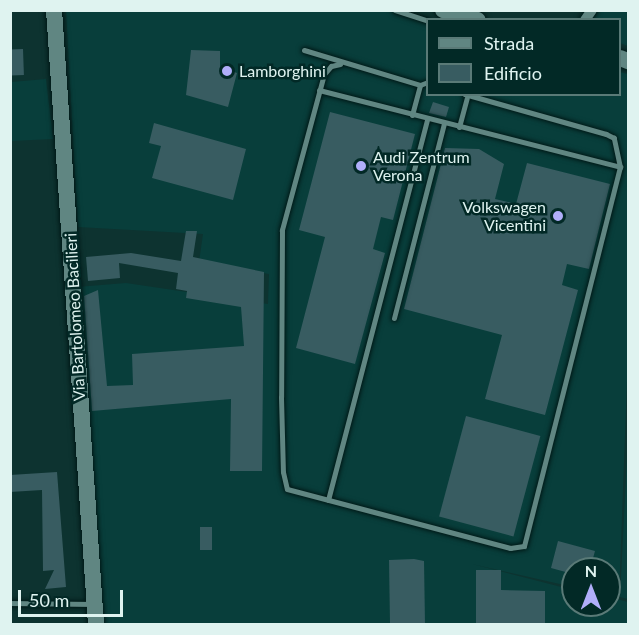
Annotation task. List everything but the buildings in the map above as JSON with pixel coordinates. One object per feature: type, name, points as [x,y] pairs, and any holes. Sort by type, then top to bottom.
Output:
[{"type":"street","name":"Via Bartolomeo Bacilieri","points":[[54,10],[96,624]]},
{"type":"street","points":[[449,14],[469,18]]},
{"type":"lane","points":[[395,10],[426,20]]},
{"type":"lane","points":[[304,50],[340,64],[420,85],[426,83]]},
{"type":"lane","points":[[340,64],[331,66],[324,74],[282,230],[281,408],[287,489],[510,548],[524,546],[620,167],[614,138],[606,134],[466,96],[459,127]]},
{"type":"lane","points":[[412,115],[420,85]]},
{"type":"lane","points":[[319,90],[620,167]]},
{"type":"lane","points":[[328,500],[427,119]]},
{"type":"lane","points":[[394,318],[444,123]]},
{"type":"lane","points":[[10,603],[94,604]]},
{"type":"shaded area","points":[[66,11],[399,11],[430,18],[426,18],[426,96],[621,96],[621,72],[628,74],[628,354],[621,557],[561,557],[561,584],[472,564],[561,587],[561,617],[621,617],[621,600],[628,602],[628,624],[103,624],[77,287],[126,283],[268,304],[269,274],[199,262],[203,234],[78,227]]},
{"type":"shaded area","points":[[584,11],[628,11],[628,46],[621,43],[621,18],[579,18]]},
{"type":"shaded area","points":[[46,79],[53,139],[11,141],[11,82]]},
{"type":"shaded area","points":[[628,437],[628,599],[621,597]]},
{"type":"place","name":"Lamborghini","points":[[227,71]]},
{"type":"place","name":"Audi Zentrum Verona","points":[[361,166]]},
{"type":"place","name":"Volkswagen Vicentini","points":[[558,216]]}]
